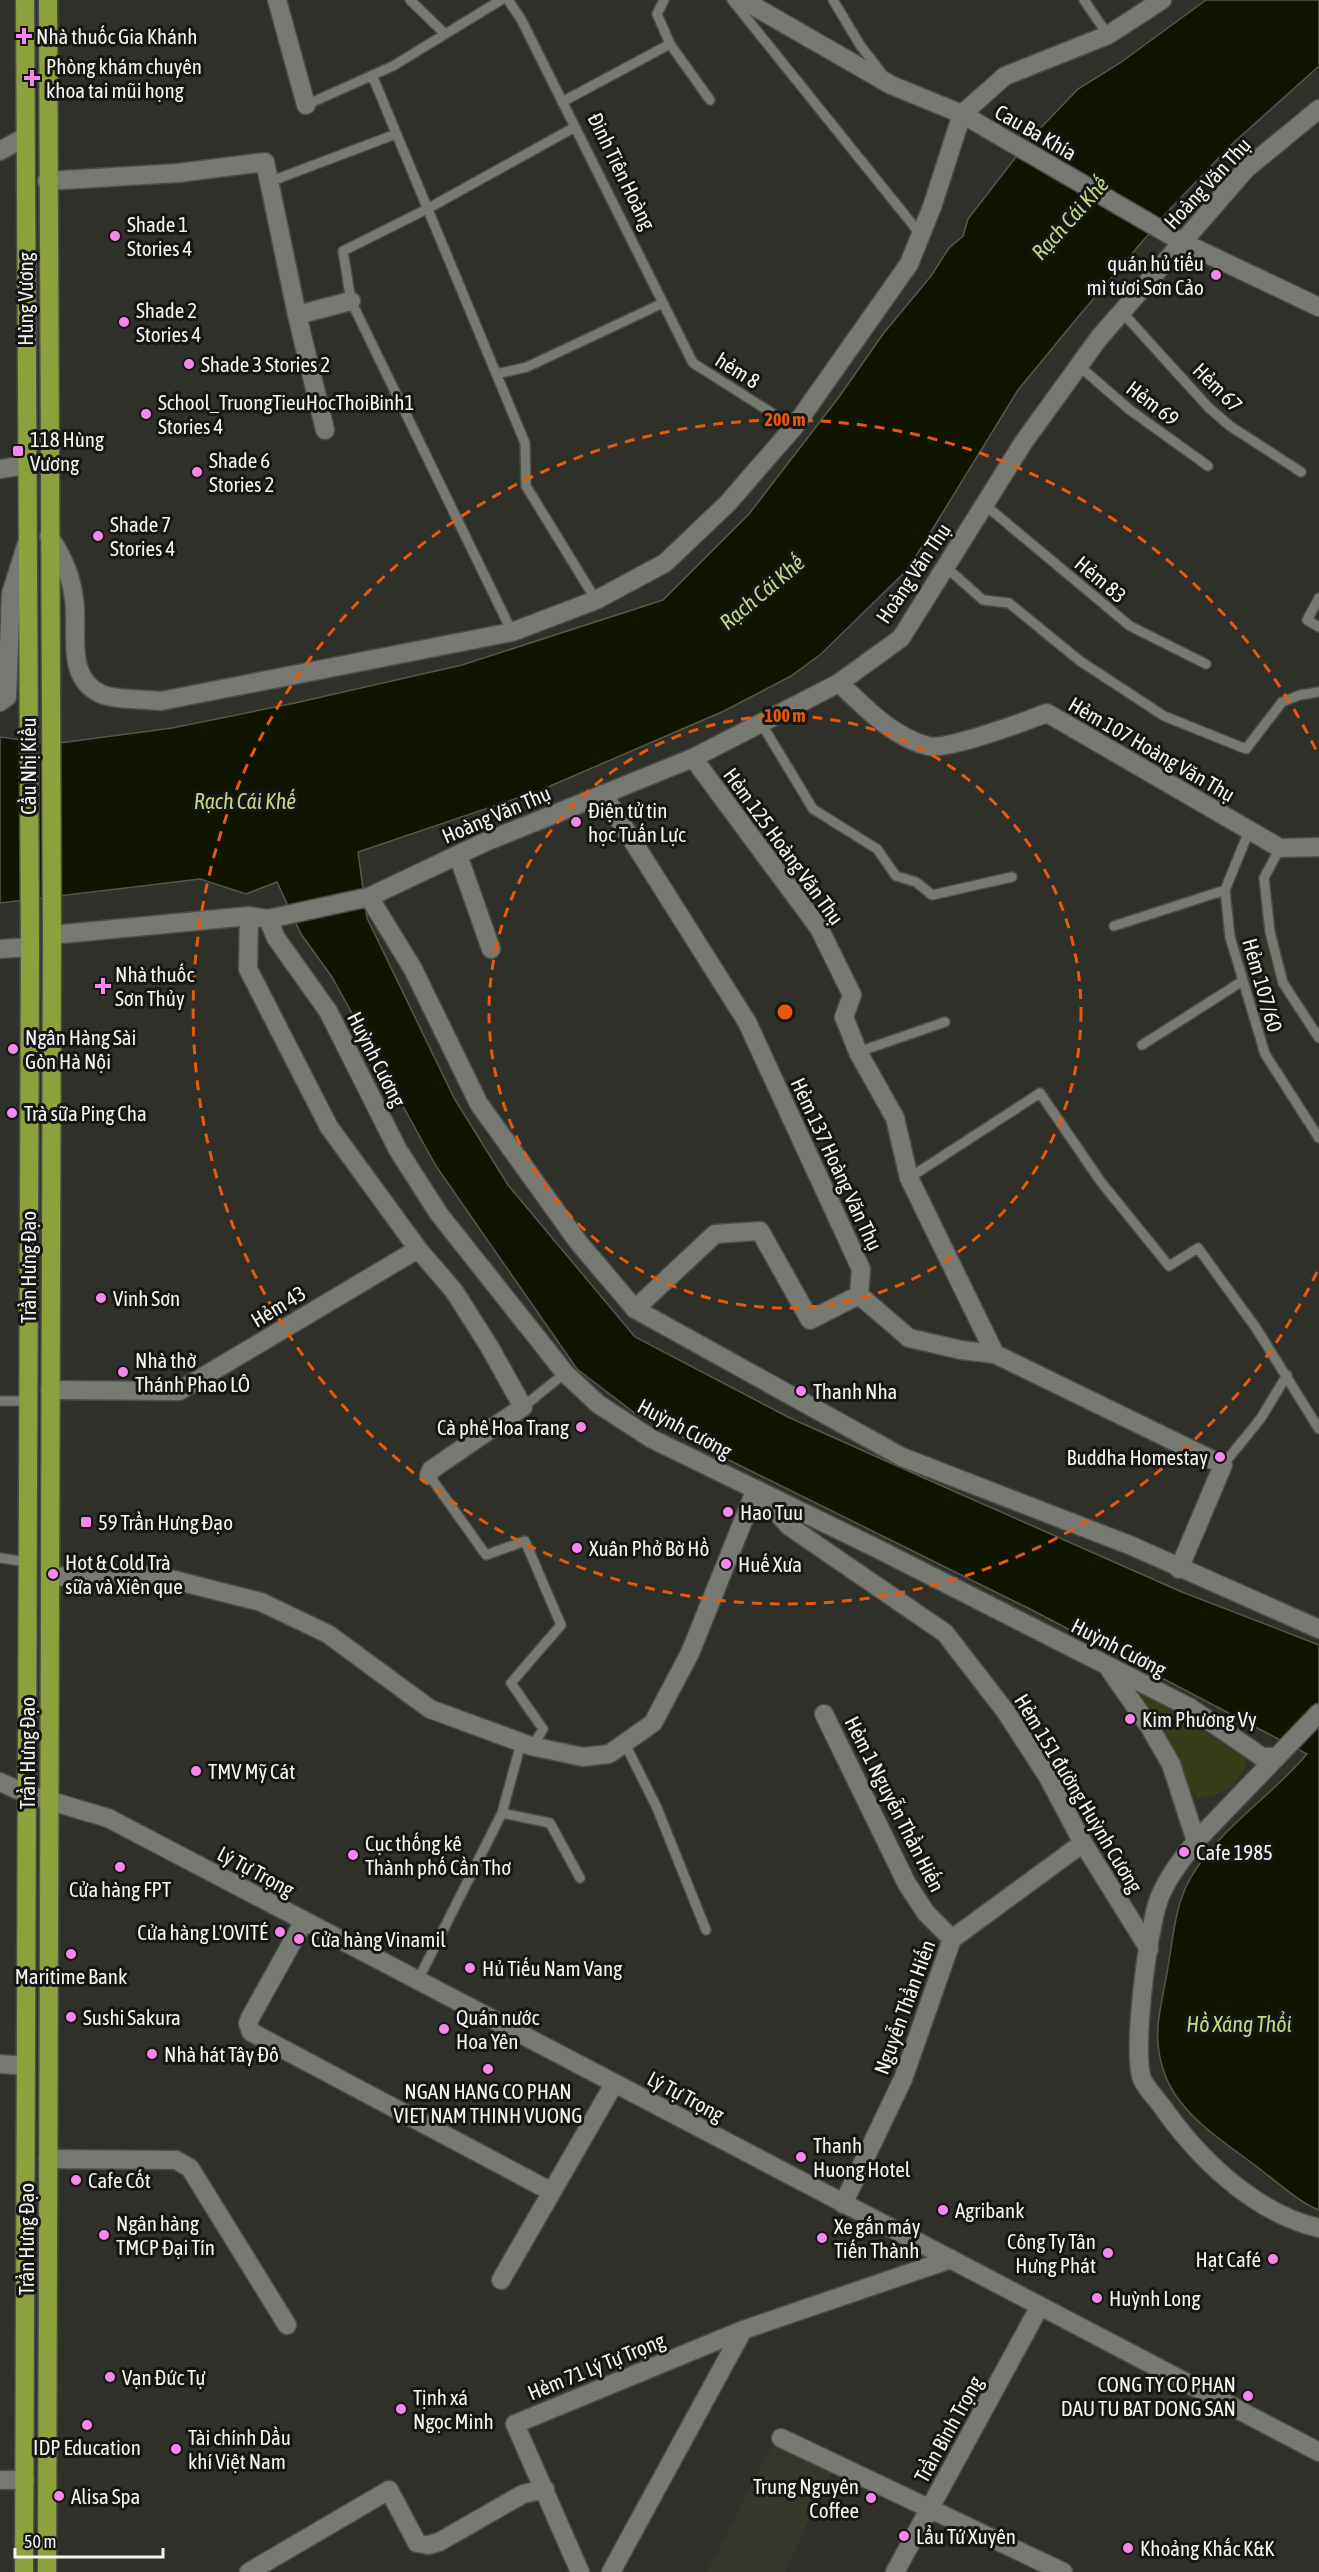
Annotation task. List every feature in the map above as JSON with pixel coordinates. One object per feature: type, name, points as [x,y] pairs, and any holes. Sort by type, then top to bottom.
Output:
[{"type":"highway","name":"Hùng Vương","points":[[25,0],[26,600]]},
{"type":"highway","name":"Hùng Vương","points":[[48,0],[49,598]]},
{"type":"highway","name":"Cầu Nhị Kiều","points":[[49,598],[52,935]]},
{"type":"highway","name":"Cầu Nhị Kiều","points":[[26,600],[29,924]]},
{"type":"highway","name":"Trần Hưng Đạo","points":[[24,2572],[29,924]]},
{"type":"highway","name":"Trần Hưng Đạo","points":[[47,2572],[52,935]]},
{"type":"street","points":[[277,0],[306,105]]},
{"type":"street","points":[[743,0],[891,85],[962,114]]},
{"type":"street","points":[[49,536],[66,564],[74,599],[76,657],[82,680],[102,695],[161,701],[512,632],[596,600],[665,564],[728,503],[794,427],[909,264],[962,114],[1005,76],[1108,35],[1162,0]]},
{"type":"street","name":"Hoàng Văn Thụ","points":[[268,919],[369,897],[458,855],[693,758],[839,683],[901,638],[1023,443],[1079,366],[1178,240],[1246,169],[1319,109]]},
{"type":"street","name":"Cau Ba Khía","points":[[962,114],[1009,144],[1178,240],[1319,307]]},
{"type":"street","points":[[0,151],[26,137]]},
{"type":"street","points":[[47,181],[178,173],[265,162],[297,315],[325,430]]},
{"type":"street","points":[[297,315],[351,301]]},
{"type":"street","points":[[0,469],[26,465]]},
{"type":"street","points":[[0,702],[7,697],[11,594],[26,546]]},
{"type":"street","name":"Hẻm 107 Hoàng Văn Thụ","points":[[839,683],[888,728],[930,747],[986,735],[1047,713],[1280,848]]},
{"type":"street","name":"Hẻm 125 Hoàng Văn Thụ","points":[[693,758],[819,928],[852,995],[844,1017],[858,1052],[895,1118],[909,1178],[995,1354]]},
{"type":"street","name":"Hẻm 137 Hoàng Văn Thụ","points":[[603,794],[747,1022],[861,1269],[859,1295]]},
{"type":"street","points":[[1280,848],[1319,847]]},
{"type":"street","points":[[458,855],[491,949]]},
{"type":"street","points":[[369,897],[413,969],[479,1104],[579,1243],[635,1309],[902,1457],[1132,1546],[1179,1569],[1319,1629]]},
{"type":"street","points":[[249,916],[248,969],[329,1127],[418,1249],[454,1291],[489,1346],[523,1407],[431,1470],[429,1475]]},
{"type":"street","points":[[52,935],[249,916],[268,919]]},
{"type":"street","name":"Huỳnh Cương","points":[[268,919],[276,938],[328,1011],[410,1168],[439,1214],[565,1373],[598,1404],[652,1439],[1189,1707],[1262,1757],[1280,1753]]},
{"type":"street","points":[[0,949],[30,947]]},
{"type":"street","points":[[635,1309],[716,1234],[760,1231],[810,1320],[859,1295],[909,1338],[961,1350],[995,1354],[1223,1465],[1179,1569]]},
{"type":"street","name":"Hẻm 43","points":[[50,1390],[179,1391],[418,1249]]},
{"type":"street","points":[[50,1577],[124,1574],[162,1577],[261,1602],[328,1634],[430,1708],[527,1745],[583,1756],[609,1754],[653,1723],[690,1653],[756,1489]]},
{"type":"street","name":"Hẻm 151 đường Huỳnh Cương","points":[[756,1489],[789,1526],[945,1633],[1006,1712],[1048,1777],[1083,1843],[1149,1949]]},
{"type":"street","points":[[1107,1667],[1149,1726],[1171,1764],[1196,1841]]},
{"type":"street","points":[[1319,1713],[1196,1841],[1178,1864],[1159,1899],[1141,2001],[1139,2036],[1142,2079],[1171,2119],[1207,2161],[1249,2195],[1300,2223],[1319,2228]]},
{"type":"street","name":"Hẻm 1 Nguyễn Thần Hiến","points":[[824,1714],[907,1884],[926,1913],[952,1939]]},
{"type":"street","name":"Lý Tự Trọng","points":[[0,1782],[49,1802],[108,1818],[1319,2452]]},
{"type":"street","name":"Nguyễn Thần Hiến","points":[[843,2204],[903,2079],[952,1939],[1083,1843]]},
{"type":"street","points":[[304,1921],[250,2018],[248,2023],[251,2032],[552,2192]]},
{"type":"street","points":[[0,2064],[26,2066]]},
{"type":"street","points":[[501,2280],[614,2084]]},
{"type":"street","points":[[48,2159],[177,2160],[184,2163],[190,2168],[287,2325]]},
{"type":"street","name":"Hẻm 71 Lý Tự Trọng","points":[[580,2572],[515,2424],[743,2330],[951,2259]]},
{"type":"street","name":"Trần Bình Trọng","points":[[895,2572],[1040,2306]]},
{"type":"street","points":[[611,2572],[743,2330]]},
{"type":"street","points":[[781,2438],[1063,2572]]},
{"type":"street","points":[[0,2480],[25,2480]]},
{"type":"street","points":[[249,2572],[389,2490],[417,2542],[428,2546],[523,2494],[545,2489]]},
{"type":"lane","points":[[410,0],[444,34]]},
{"type":"lane","points":[[306,105],[372,75],[501,0]]},
{"type":"lane","name":"Đinh Tiên Hoàng","points":[[508,0],[521,19],[693,363]]},
{"type":"lane","points":[[664,0],[657,14],[670,44],[710,100]]},
{"type":"lane","points":[[732,0],[921,235]]},
{"type":"lane","points":[[833,0],[860,45],[891,85]]},
{"type":"lane","points":[[1084,0],[1108,35]]},
{"type":"lane","points":[[562,102],[670,44]]},
{"type":"lane","points":[[372,75],[525,443],[526,486],[596,600]]},
{"type":"lane","points":[[512,632],[351,301],[343,250],[427,209],[575,127]]},
{"type":"lane","points":[[269,182],[396,134]]},
{"type":"lane","points":[[496,374],[536,363],[663,303]]},
{"type":"lane","name":"Hẻm 67","points":[[1122,312],[1209,408],[1230,426],[1301,472]]},
{"type":"lane","name":"hẻm 8","points":[[693,363],[794,427]]},
{"type":"lane","name":"Hẻm 69","points":[[1079,366],[1130,411],[1208,466]]},
{"type":"lane","name":"Hẻm 83","points":[[985,505],[1130,626],[1206,664]]},
{"type":"lane","points":[[947,567],[983,600],[1009,603],[1080,661],[1164,716],[1246,749],[1282,702],[1300,694],[1319,692]]},
{"type":"lane","points":[[1319,598],[1307,620],[1319,627]]},
{"type":"lane","points":[[761,723],[813,809],[877,849],[896,876],[916,882],[932,895],[1012,877]]},
{"type":"lane","name":"Hẻm 107/60","points":[[1249,831],[1225,890],[1230,937],[1241,982],[1265,1054],[1319,1137]]},
{"type":"lane","points":[[1280,848],[1264,878],[1270,932],[1283,982],[1319,1038]]},
{"type":"lane","points":[[1114,926],[1225,890]]},
{"type":"lane","points":[[1142,1045],[1241,982]]},
{"type":"lane","points":[[858,1052],[945,1022]]},
{"type":"lane","points":[[909,1178],[1040,1093],[1101,1182],[1169,1266],[1198,1248],[1287,1375],[1319,1429]]},
{"type":"lane","points":[[523,1407],[565,1373]]},
{"type":"lane","points":[[1223,1465],[1261,1418],[1287,1375]]},
{"type":"lane","points":[[0,1401],[28,1401]]},
{"type":"lane","points":[[418,1980],[502,1813],[527,1745],[543,1729],[511,1683],[561,1625],[525,1542],[486,1555],[429,1475]]},
{"type":"lane","points":[[0,1558],[27,1562]]},
{"type":"lane","points":[[625,1744],[657,1808],[706,1929]]},
{"type":"lane","points":[[502,1813],[550,1822],[580,1878]]},
{"type":"shaded area","points":[[1265,937],[1276,983],[1249,989],[1238,944]]},
{"type":"shaded area","points":[[772,2445],[831,2472],[785,2572],[707,2572]]},
{"type":"green space","points":[[1138,1689],[1245,1758],[1246,1765],[1238,1779],[1221,1793],[1198,1797],[1189,1787]]},
{"type":"water","name":"Rạch Cái Khế","points":[[1206,0],[1319,0],[1319,66],[1232,144],[1170,209],[1018,390],[908,569],[821,654],[791,676],[724,711],[541,790],[358,852],[367,918],[454,1098],[508,1185],[635,1337],[788,1417],[1182,1592],[1319,1645],[1319,2210],[1287,2190],[1218,2138],[1186,2109],[1173,2092],[1164,2072],[1159,2050],[1158,2025],[1175,1922],[1190,1879],[1201,1861],[1229,1829],[1293,1770],[1307,1754],[1030,1609],[636,1414],[577,1369],[436,1166],[332,977],[301,934],[277,882],[246,894],[200,879],[0,903],[0,737],[52,744],[172,728],[295,703],[462,665],[663,600],[749,514],[839,397],[883,334],[931,276],[949,248],[963,236],[968,219],[1029,140],[1078,89],[1120,63]]},
{"type":"place","name":"Nhà thuốc Gia Khánh","points":[[24,36]]},
{"type":"place","name":"Phòng khám chuyên khoa tai mũi họng","points":[[32,78]]},
{"type":"place","name":"Shade 1 Stories 4","points":[[115,236]]},
{"type":"place","name":"quán hủ tiếu mì tươi Sơn Cảo","points":[[1216,275]]},
{"type":"place","name":"Shade 2 Stories 4","points":[[124,322]]},
{"type":"place","name":"Shade 3 Stories 2","points":[[189,364]]},
{"type":"place","name":"School_TruongTieuHocThoiBinh1 Stories 4","points":[[146,414]]},
{"type":"place","name":"118 Hùng Vương","points":[[18,451]]},
{"type":"place","name":"Shade 6 Stories 2","points":[[197,472]]},
{"type":"place","name":"Shade 7 Stories 4","points":[[98,536]]},
{"type":"place","name":"Điện tử tin học Tuấn Lực","points":[[576,822]]},
{"type":"place","name":"Nhà thuốc Sơn Thủy","points":[[103,986]]},
{"type":"place","name":"Ngân Hàng Sài Gòn Hà Nội","points":[[13,1049]]},
{"type":"place","name":"Trà sữa Ping Cha","points":[[12,1113]]},
{"type":"place","name":"Vinh Sơn","points":[[101,1298]]},
{"type":"place","name":"Nhà thờ Thánh Phao LÔ","points":[[123,1372]]},
{"type":"place","name":"Thanh Nha","points":[[801,1391]]},
{"type":"place","name":"Cà phê Hoa Trang","points":[[581,1427]]},
{"type":"place","name":"Buddha Homestay","points":[[1220,1457]]},
{"type":"place","name":"Hao Tuu","points":[[728,1512]]},
{"type":"place","name":"59 Trần Hưng Đạo","points":[[86,1522]]},
{"type":"place","name":"Xuân Phở Bờ Hồ","points":[[577,1548]]},
{"type":"place","name":"Huế Xưa","points":[[726,1564]]},
{"type":"place","name":"Hot & Cold Trà sữa và Xiên que","points":[[53,1574]]},
{"type":"place","name":"Kim Phương Vy","points":[[1130,1719]]},
{"type":"place","name":"TMV Mỹ Cát","points":[[196,1771]]},
{"type":"place","name":"Cafe 1985","points":[[1184,1852]]},
{"type":"place","name":"Cục thống kê Thành phố Cần Thơ","points":[[353,1855]]},
{"type":"place","name":"Cửa hàng FPT","points":[[120,1867]]},
{"type":"place","name":"Cửa hàng L'OVITÉ","points":[[280,1932]]},
{"type":"place","name":"Cửa hàng Vinamil","points":[[299,1939]]},
{"type":"place","name":"Maritime Bank","points":[[71,1954]]},
{"type":"place","name":"Hủ Tiếu Nam Vang","points":[[470,1968]]},
{"type":"place","name":"Sushi Sakura","points":[[71,2017]]},
{"type":"place","name":"Quán nước Hoa Yên","points":[[444,2029]]},
{"type":"place","name":"Nhà hát Tây Đô","points":[[152,2054]]},
{"type":"place","name":"NGAN HANG CO PHAN VIET NAM THINH VUONG","points":[[488,2069]]},
{"type":"place","name":"Thanh Huong Hotel","points":[[801,2157]]},
{"type":"place","name":"Cafe Cốt","points":[[76,2180]]},
{"type":"place","name":"Agribank","points":[[943,2210]]},
{"type":"place","name":"Ngân hàng TMCP Đại Tín","points":[[104,2235]]},
{"type":"place","name":"Xe gắn máy Tiến Thành","points":[[822,2238]]},
{"type":"place","name":"Công Ty Tân Hưng Phát","points":[[1108,2253]]},
{"type":"place","name":"Hạt Café","points":[[1273,2259]]},
{"type":"place","name":"Huỳnh Long","points":[[1097,2298]]},
{"type":"place","name":"Vạn Đức Tự","points":[[110,2377]]},
{"type":"place","name":"CONG TY CO PHAN DAU TU BAT DONG SAN","points":[[1248,2396]]},
{"type":"place","name":"Tịnh xá Ngọc Minh","points":[[401,2409]]},
{"type":"place","name":"IDP Education","points":[[87,2425]]},
{"type":"place","name":"Tài chính Dầu khí Việt Nam","points":[[176,2449]]},
{"type":"place","name":"Alisa Spa","points":[[59,2496]]},
{"type":"place","name":"Trung Nguyên Coffee","points":[[871,2498]]},
{"type":"place","name":"Lẩu Tứ Xuyên","points":[[904,2536]]},
{"type":"place","name":"Khoảng Khắc K&K","points":[[1128,2548]]},
{"type":"water label","name":"Hồ Xáng Thổi","points":[[1239,2024]]}]
